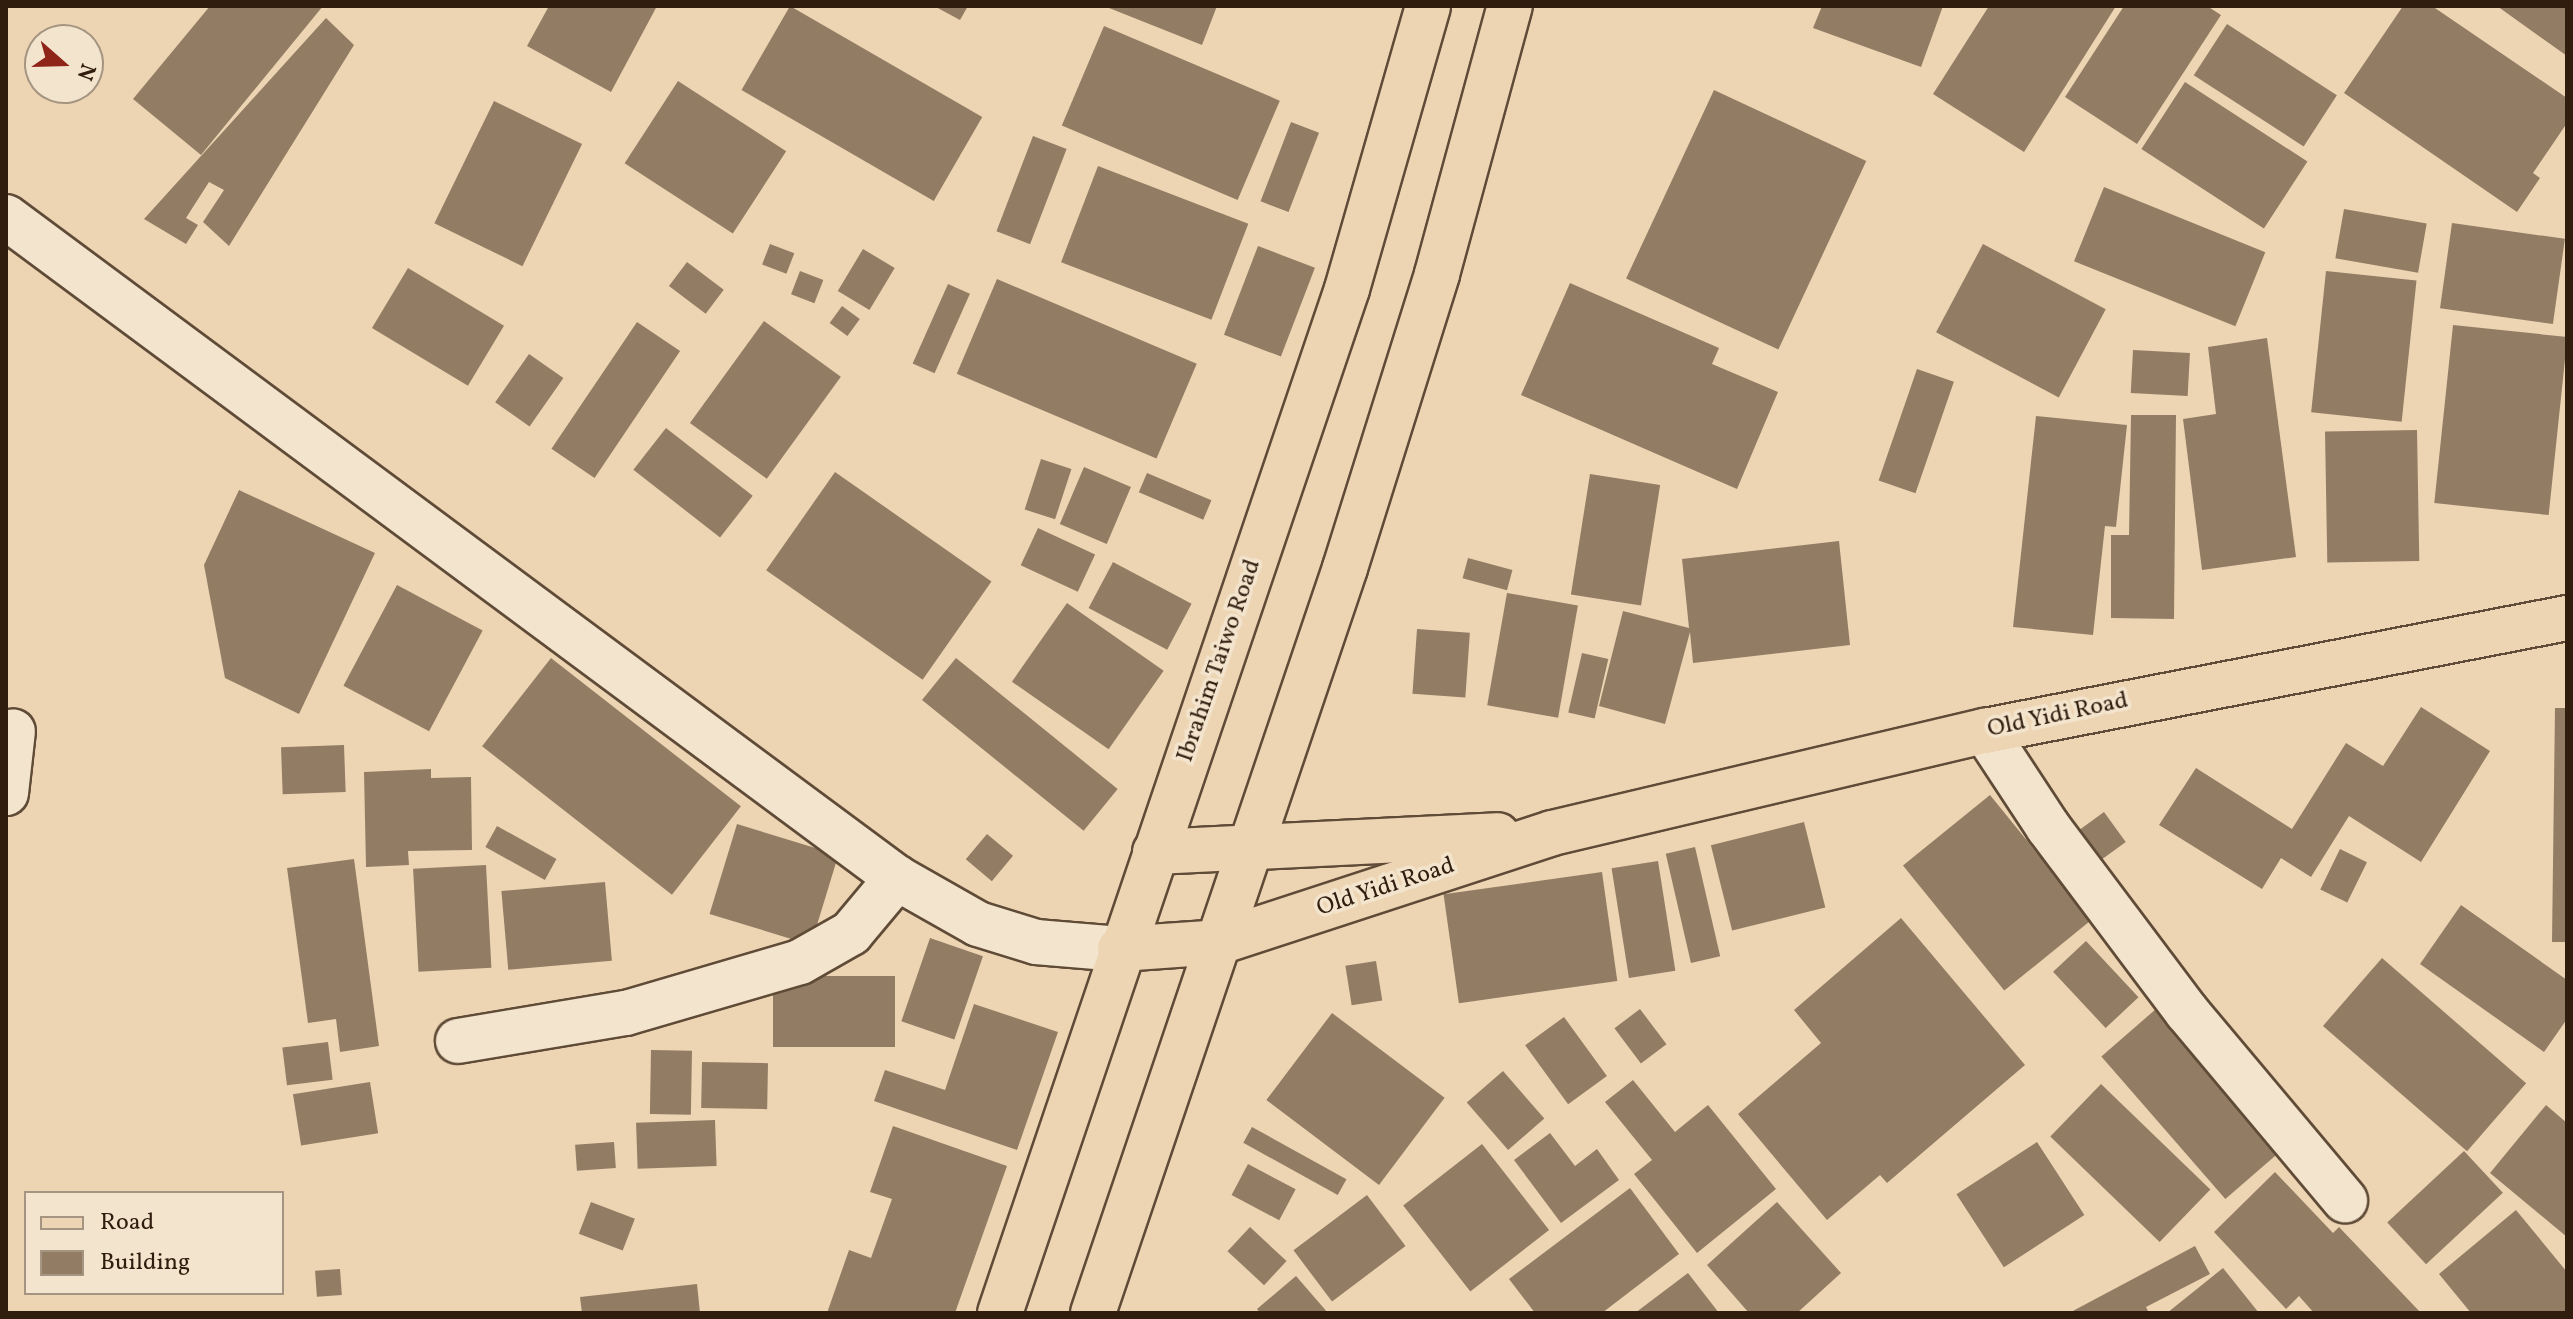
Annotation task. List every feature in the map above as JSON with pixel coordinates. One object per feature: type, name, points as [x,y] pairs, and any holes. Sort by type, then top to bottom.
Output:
[{"type":"main road","name":"Ibrahim Taiwo Road","points":[[1000,1313],[1120,949],[1347,289],[1428,6]]},
{"type":"main road","points":[[1093,1313],[1253,844],[1437,274],[1510,6]]},
{"type":"main road","name":"Old Yidi Road","points":[[1120,949],[1219,942],[1552,833],[1985,731],[2567,618]]},
{"type":"main road","name":"Old Yidi Road","points":[[1155,852],[1253,844],[1552,833]]},
{"type":"street","points":[[6,217],[897,878],[993,928],[1036,942],[1120,949]]},
{"type":"street","points":[[6,793],[13,731]]},
{"type":"street","points":[[1985,731],[2177,1000],[2345,1200]]},
{"type":"street","points":[[458,1041],[626,1013],[800,962],[851,933],[897,878]]},
{"type":"building","points":[[210,6],[323,6],[201,155],[133,99]]},
{"type":"building","points":[[549,6],[657,6],[611,92],[527,46]]},
{"type":"building","points":[[790,6],[982,117],[934,201],[742,90]]},
{"type":"building","points":[[934,6],[968,6],[960,20]]},
{"type":"building","points":[[1104,6],[1217,6],[1202,45]]},
{"type":"building","points":[[1822,6],[1943,6],[1921,67],[1813,28]]},
{"type":"building","points":[[1989,6],[2116,6],[2024,152],[1933,94]]},
{"type":"building","points":[[2124,6],[2207,6],[2221,15],[2137,144],[2065,97]]},
{"type":"building","points":[[2403,6],[2432,6],[2567,98],[2567,123],[2533,173],[2540,178],[2517,212],[2344,93]]},
{"type":"building","points":[[2497,6],[2567,6],[2567,56]]},
{"type":"building","points":[[326,18],[354,45],[229,246],[203,222],[224,190],[209,182],[186,218],[198,225],[186,244],[144,219]]},
{"type":"building","points":[[2227,24],[2337,95],[2304,147],[2194,75]]},
{"type":"building","points":[[1104,26],[1280,101],[1238,200],[1062,125]]},
{"type":"building","points":[[678,81],[786,151],[733,233],[625,163]]},
{"type":"building","points":[[2185,82],[2307,162],[2264,229],[2141,149]]},
{"type":"building","points":[[1714,90],[1866,161],[1778,350],[1626,279]]},
{"type":"building","points":[[494,101],[582,144],[522,266],[434,223]]},
{"type":"building","points":[[1291,122],[1319,133],[1289,212],[1261,201]]},
{"type":"building","points":[[1033,136],[1067,149],[1030,244],[996,231]]},
{"type":"building","points":[[1098,166],[1248,224],[1211,320],[1061,262]]},
{"type":"building","points":[[2104,187],[2265,252],[2235,326],[2074,261]]},
{"type":"building","points":[[2344,209],[2427,224],[2418,273],[2335,258]]},
{"type":"building","points":[[2452,223],[2565,239],[2553,324],[2440,308]]},
{"type":"building","points":[[770,244],[794,253],[786,274],[762,265]]},
{"type":"building","points":[[1983,244],[2106,309],[2059,398],[1936,332]]},
{"type":"building","points":[[1258,246],[1315,268],[1281,357],[1224,335]]},
{"type":"building","points":[[863,249],[895,268],[869,310],[838,291]]},
{"type":"building","points":[[687,262],[724,290],[706,314],[669,286]]},
{"type":"building","points":[[408,268],[504,326],[468,386],[372,328]]},
{"type":"building","points":[[800,271],[823,280],[814,303],[791,294]]},
{"type":"building","points":[[2326,271],[2417,281],[2402,422],[2311,412]]},
{"type":"building","points":[[997,279],[1197,364],[1157,459],[957,374]]},
{"type":"building","points":[[1570,283],[1719,348],[1712,364],[1778,392],[1737,489],[1521,395]]},
{"type":"building","points":[[948,284],[970,294],[935,373],[913,363]]},
{"type":"building","points":[[842,306],[860,319],[847,336],[830,323]]},
{"type":"building","points":[[764,321],[841,377],[767,479],[690,423]]},
{"type":"building","points":[[637,322],[680,351],[595,478],[551,449]]},
{"type":"building","points":[[2453,325],[2567,337],[2549,515],[2434,503]]},
{"type":"building","points":[[2267,338],[2296,557],[2202,570],[2183,419],[2216,414],[2208,347]]},
{"type":"building","points":[[2133,350],[2190,353],[2188,396],[2131,393]]},
{"type":"building","points":[[529,354],[563,378],[530,426],[495,402]]},
{"type":"building","points":[[1917,369],[1954,382],[1915,493],[1879,481]]},
{"type":"building","points":[[2131,415],[2176,415],[2174,619],[2111,618],[2111,535],[2129,535]]},
{"type":"building","points":[[2036,416],[2127,425],[2116,527],[2105,526],[2093,635],[2013,627]]},
{"type":"building","points":[[666,428],[753,496],[720,537],[633,470]]},
{"type":"building","points":[[2417,430],[2419,561],[2327,563],[2325,432]]},
{"type":"building","points":[[1041,459],[1071,469],[1055,519],[1025,509]]},
{"type":"building","points":[[1084,467],[1131,487],[1107,544],[1060,524]]},
{"type":"building","points":[[835,472],[991,582],[923,680],[766,570]]},
{"type":"building","points":[[1147,473],[1211,500],[1203,520],[1139,492]]},
{"type":"building","points":[[1590,474],[1660,485],[1641,606],[1571,594]]},
{"type":"building","points":[[239,490],[375,553],[299,714],[225,678],[204,565]]},
{"type":"building","points":[[1038,528],[1095,555],[1078,592],[1021,565]]},
{"type":"building","points":[[1839,541],[1850,645],[1693,663],[1690,632],[1665,724],[1599,706],[1623,611],[1689,628],[1682,559]]},
{"type":"building","points":[[1468,558],[1512,570],[1507,590],[1463,578]]},
{"type":"building","points":[[1113,562],[1192,604],[1167,650],[1089,608]]},
{"type":"building","points":[[397,585],[483,631],[429,731],[343,686]]},
{"type":"building","points":[[1507,593],[1578,606],[1558,718],[1487,705]]},
{"type":"building","points":[[1067,603],[1164,671],[1109,749],[1012,682]]},
{"type":"building","points":[[1417,629],[1470,633],[1465,698],[1412,694]]},
{"type":"building","points":[[1582,653],[1608,659],[1595,719],[1568,712]]},
{"type":"building","points":[[551,658],[741,806],[672,895],[482,746]]},
{"type":"building","points":[[956,658],[1118,789],[1084,831],[922,700]]},
{"type":"building","points":[[2421,707],[2490,751],[2421,862],[2349,816],[2311,877],[2281,858],[2262,889],[2159,825],[2196,768],[2292,829],[2346,743],[2383,766]]},
{"type":"building","points":[[2555,708],[2567,708],[2567,942],[2552,942]]},
{"type":"building","points":[[344,745],[346,792],[283,794],[281,747]]},
{"type":"building","points":[[431,769],[431,778],[471,777],[472,850],[408,851],[409,865],[366,867],[364,772]]},
{"type":"building","points":[[1990,795],[2091,920],[2004,991],[1903,865]]},
{"type":"building","points":[[2104,812],[2126,842],[2084,872],[2063,842]]},
{"type":"building","points":[[1804,822],[1825,907],[1732,931],[1711,845]]},
{"type":"building","points":[[737,824],[838,855],[811,945],[710,914]]},
{"type":"building","points":[[497,826],[556,859],[545,880],[485,847]]},
{"type":"building","points":[[987,834],[1013,856],[992,881],[966,859]]},
{"type":"building","points":[[1695,847],[1720,956],[1691,963],[1666,854]]},
{"type":"building","points":[[2340,849],[2367,862],[2347,903],[2320,889]]},
{"type":"building","points":[[354,859],[379,1046],[340,1052],[336,1019],[308,1023],[287,868]]},
{"type":"building","points":[[1658,861],[1675,971],[1629,978],[1612,868]]},
{"type":"building","points":[[486,865],[491,968],[418,972],[413,869]]},
{"type":"building","points":[[1602,872],[1617,981],[1459,1003],[1444,894]]},
{"type":"building","points":[[605,882],[612,961],[508,970],[501,891]]},
{"type":"building","points":[[2461,905],[2567,980],[2567,1019],[2544,1052],[2420,964]]},
{"type":"building","points":[[1901,918],[2025,1065],[1887,1183],[1880,1175],[1827,1220],[1738,1114],[1821,1043],[1794,1010]]},
{"type":"building","points":[[930,938],[983,956],[954,1039],[901,1021]]},
{"type":"building","points":[[2086,941],[2139,997],[2106,1028],[2053,972]]},
{"type":"building","points":[[2382,958],[2526,1083],[2467,1151],[2323,1026]]},
{"type":"building","points":[[1376,961],[1382,1001],[1352,1005],[1345,966]]},
{"type":"building","points":[[773,976],[895,976],[895,1047],[773,1047]]},
{"type":"building","points":[[2164,1002],[2288,1145],[2225,1199],[2101,1056]]},
{"type":"building","points":[[974,1004],[1058,1032],[1017,1150],[874,1101],[885,1070],[945,1090]]},
{"type":"building","points":[[1640,1009],[1666,1044],[1641,1063],[1614,1028]]},
{"type":"building","points":[[1332,1013],[1445,1098],[1379,1185],[1266,1100]]},
{"type":"building","points":[[1564,1017],[1607,1076],[1568,1104],[1525,1045]]},
{"type":"building","points":[[328,1042],[333,1080],[287,1085],[282,1048]]},
{"type":"building","points":[[651,1050],[692,1051],[691,1115],[650,1114]]},
{"type":"building","points":[[702,1062],[768,1063],[767,1109],[701,1108]]},
{"type":"building","points":[[1503,1071],[1544,1119],[1508,1150],[1467,1102]]},
{"type":"building","points":[[1633,1080],[1675,1132],[1708,1105],[1776,1189],[1697,1253],[1634,1174],[1652,1160],[1605,1102]]},
{"type":"building","points":[[370,1082],[378,1133],[301,1146],[293,1094]]},
{"type":"building","points":[[2101,1084],[2210,1190],[2160,1242],[2050,1137]]},
{"type":"building","points":[[2546,1105],[2567,1123],[2567,1237],[2490,1173]]},
{"type":"building","points":[[715,1120],[717,1166],[638,1169],[636,1123]]},
{"type":"building","points":[[893,1126],[1007,1166],[955,1313],[827,1313],[849,1250],[871,1258],[892,1199],[870,1192]]},
{"type":"building","points":[[1252,1127],[1346,1179],[1338,1195],[1243,1143]]},
{"type":"building","points":[[1550,1133],[1575,1166],[1597,1149],[1619,1180],[1561,1223],[1514,1160]]},
{"type":"building","points":[[614,1142],[616,1168],[577,1171],[575,1145]]},
{"type":"building","points":[[2037,1142],[2084,1215],[2004,1267],[1956,1194]]},
{"type":"building","points":[[1482,1144],[1549,1230],[1470,1291],[1403,1206]]},
{"type":"building","points":[[2464,1151],[2503,1193],[2426,1264],[2387,1223]]},
{"type":"building","points":[[1248,1164],[1296,1189],[1279,1220],[1232,1195]]},
{"type":"building","points":[[2275,1172],[2333,1233],[2339,1227],[2421,1313],[2314,1313],[2299,1296],[2286,1309],[2214,1232]]},
{"type":"building","points":[[1630,1188],[1679,1254],[1602,1313],[1535,1313],[1509,1279]]},
{"type":"building","points":[[1367,1195],[1406,1246],[1332,1301],[1294,1250]]},
{"type":"building","points":[[591,1202],[635,1219],[623,1251],[579,1234]]},
{"type":"building","points":[[1777,1202],[1841,1273],[1797,1313],[1749,1313],[1707,1265]]},
{"type":"building","points":[[2516,1210],[2567,1272],[2567,1313],[2471,1313],[2439,1274]]},
{"type":"building","points":[[1250,1227],[1287,1261],[1264,1285],[1227,1251]]},
{"type":"building","points":[[2195,1246],[2210,1274],[2146,1307],[2149,1313],[2069,1313]]},
{"type":"building","points":[[2223,1268],[2259,1313],[2167,1313]]},
{"type":"building","points":[[340,1269],[342,1295],[317,1297],[315,1271]]},
{"type":"building","points":[[1688,1273],[1719,1313],[1635,1313]]},
{"type":"building","points":[[1296,1276],[1328,1313],[1260,1313],[1257,1309]]},
{"type":"building","points":[[697,1284],[700,1313],[582,1313],[580,1297]]}]
